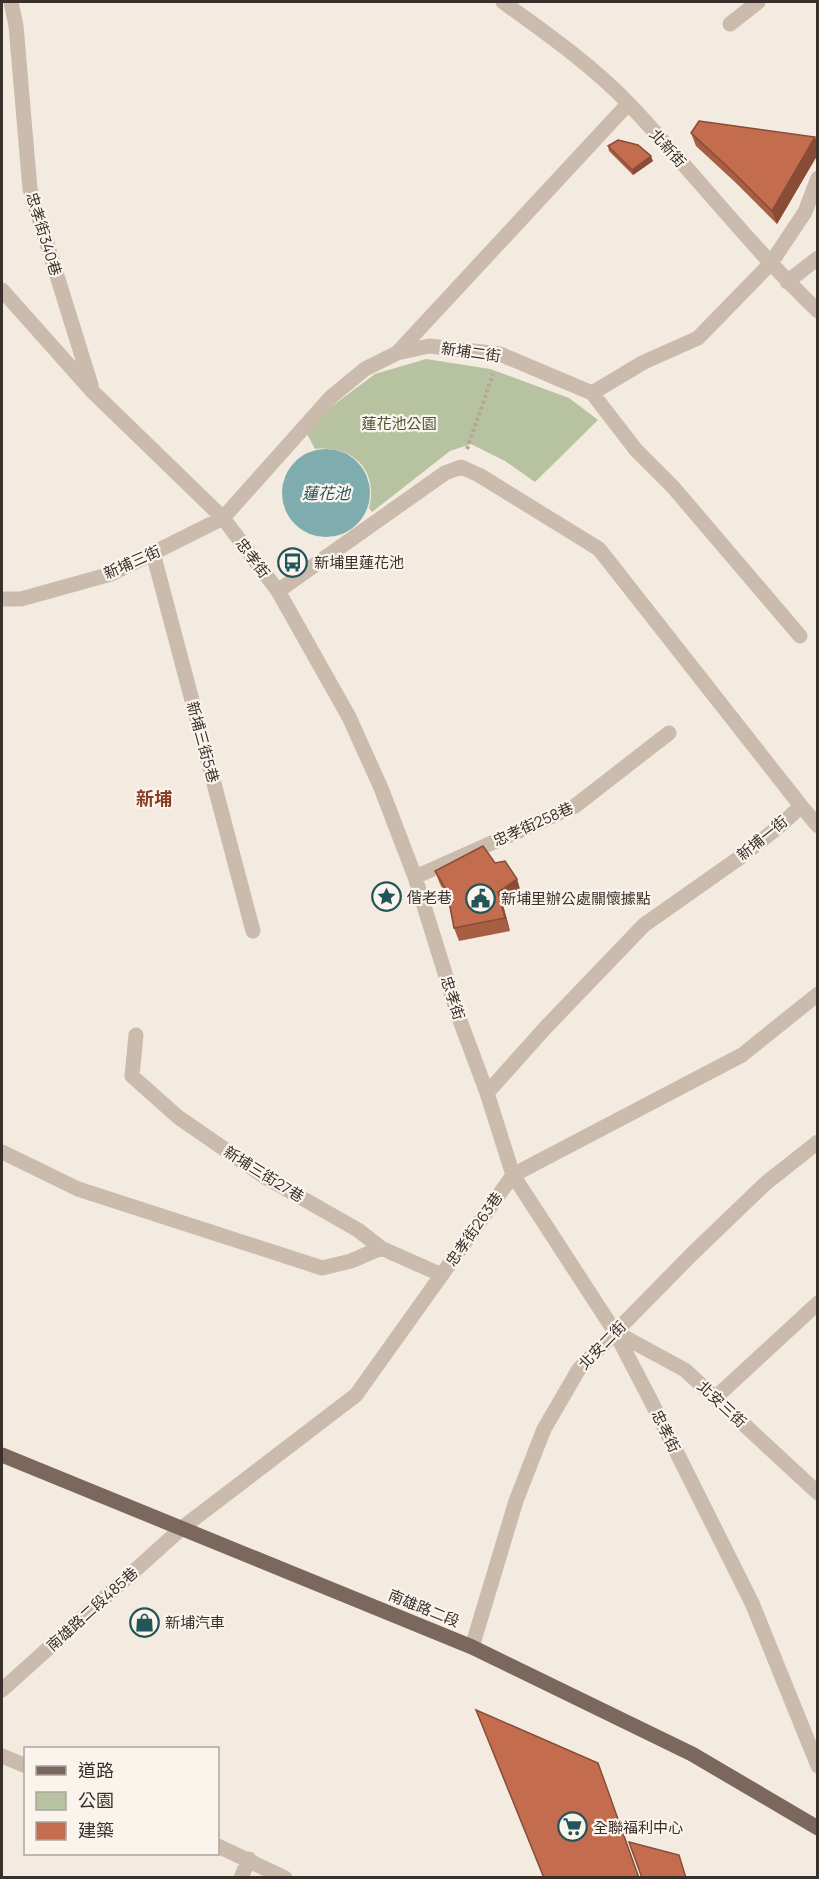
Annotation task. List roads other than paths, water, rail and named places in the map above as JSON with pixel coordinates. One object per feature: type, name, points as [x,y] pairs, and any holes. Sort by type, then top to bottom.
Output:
[{"type":"main road","name":"南雄路二段","points":[[2,1455],[472,1647],[692,1754],[818,1828]]},
{"type":"street","name":"忠孝街340巷","points":[[11,2],[16,26],[30,189],[92,391]]},
{"type":"street","name":"北新街","points":[[502,2],[581,62],[628,104],[787,282],[818,311]]},
{"type":"street","points":[[730,24],[758,2]]},
{"type":"street","points":[[397,353],[628,104]]},
{"type":"street","points":[[800,636],[673,487],[636,450],[592,393],[644,362],[698,338],[771,263],[805,212],[818,178]]},
{"type":"street","points":[[787,282],[818,258]]},
{"type":"street","name":"忠孝街","points":[[2,290],[92,391],[223,518],[278,591],[349,717],[381,788],[415,877],[459,1018],[487,1093],[513,1175],[615,1332],[651,1399],[752,1604],[818,1766]]},
{"type":"street","name":"新埔二街","points":[[223,518],[331,397],[365,369],[397,353],[429,346],[500,354],[592,393]]},
{"type":"street","name":"新埔一街","points":[[278,591],[445,473],[461,467],[599,549],[801,806],[742,856],[644,925],[547,1026],[487,1093]]},
{"type":"street","name":"新埔三街","points":[[2,599],[21,599],[111,574],[223,518]]},
{"type":"street","name":"新埔三街5巷","points":[[153,553],[253,931]]},
{"type":"street","name":"忠孝街258巷","points":[[415,877],[575,806],[669,733]]},
{"type":"street","points":[[801,806],[818,826]]},
{"type":"street","name":"忠孝街263巷","points":[[182,1528],[356,1395],[513,1175],[742,1055],[818,994]]},
{"type":"street","name":"新埔三街27巷","points":[[136,1035],[132,1076],[178,1117],[265,1177],[358,1230],[381,1248],[442,1275]]},
{"type":"street","name":"北安二街","points":[[472,1647],[516,1501],[544,1429],[579,1369],[692,1254],[766,1183],[818,1142]]},
{"type":"street","points":[[2,1152],[78,1189],[322,1268],[351,1261],[381,1248]]},
{"type":"street","points":[[715,1398],[818,1303]]},
{"type":"street","name":"北安三街","points":[[615,1332],[685,1370],[818,1493]]},
{"type":"street","name":"南雄路二段485巷","points":[[2,1690],[182,1528]]},
{"type":"street","points":[[2,1756],[24,1765]]},
{"type":"street","points":[[219,1846],[285,1878]]},
{"type":"street","points":[[241,1878],[249,1859]]},
{"type":"water","name":"蓮花池","points":[[326,449],[351,456],[363,468],[370,493],[363,518],[351,530],[326,537],[301,530],[289,518],[282,493],[289,468],[301,456]]},
{"type":"place","name":"新埔里蓮花池","points":[[293,562]]},
{"type":"place","name":"偕老巷","points":[[386,897]]},
{"type":"place","name":"新埔里辦公處關懷據點","points":[[480,898]]},
{"type":"place","name":"新埔汽車","points":[[144,1622]]},
{"type":"place","name":"全聯福利中心","points":[[572,1827]]},
{"type":"district","name":"新埔","points":[[154,798]]},
{"type":"park label","name":"蓮花池公園","points":[[399,423]]}]
